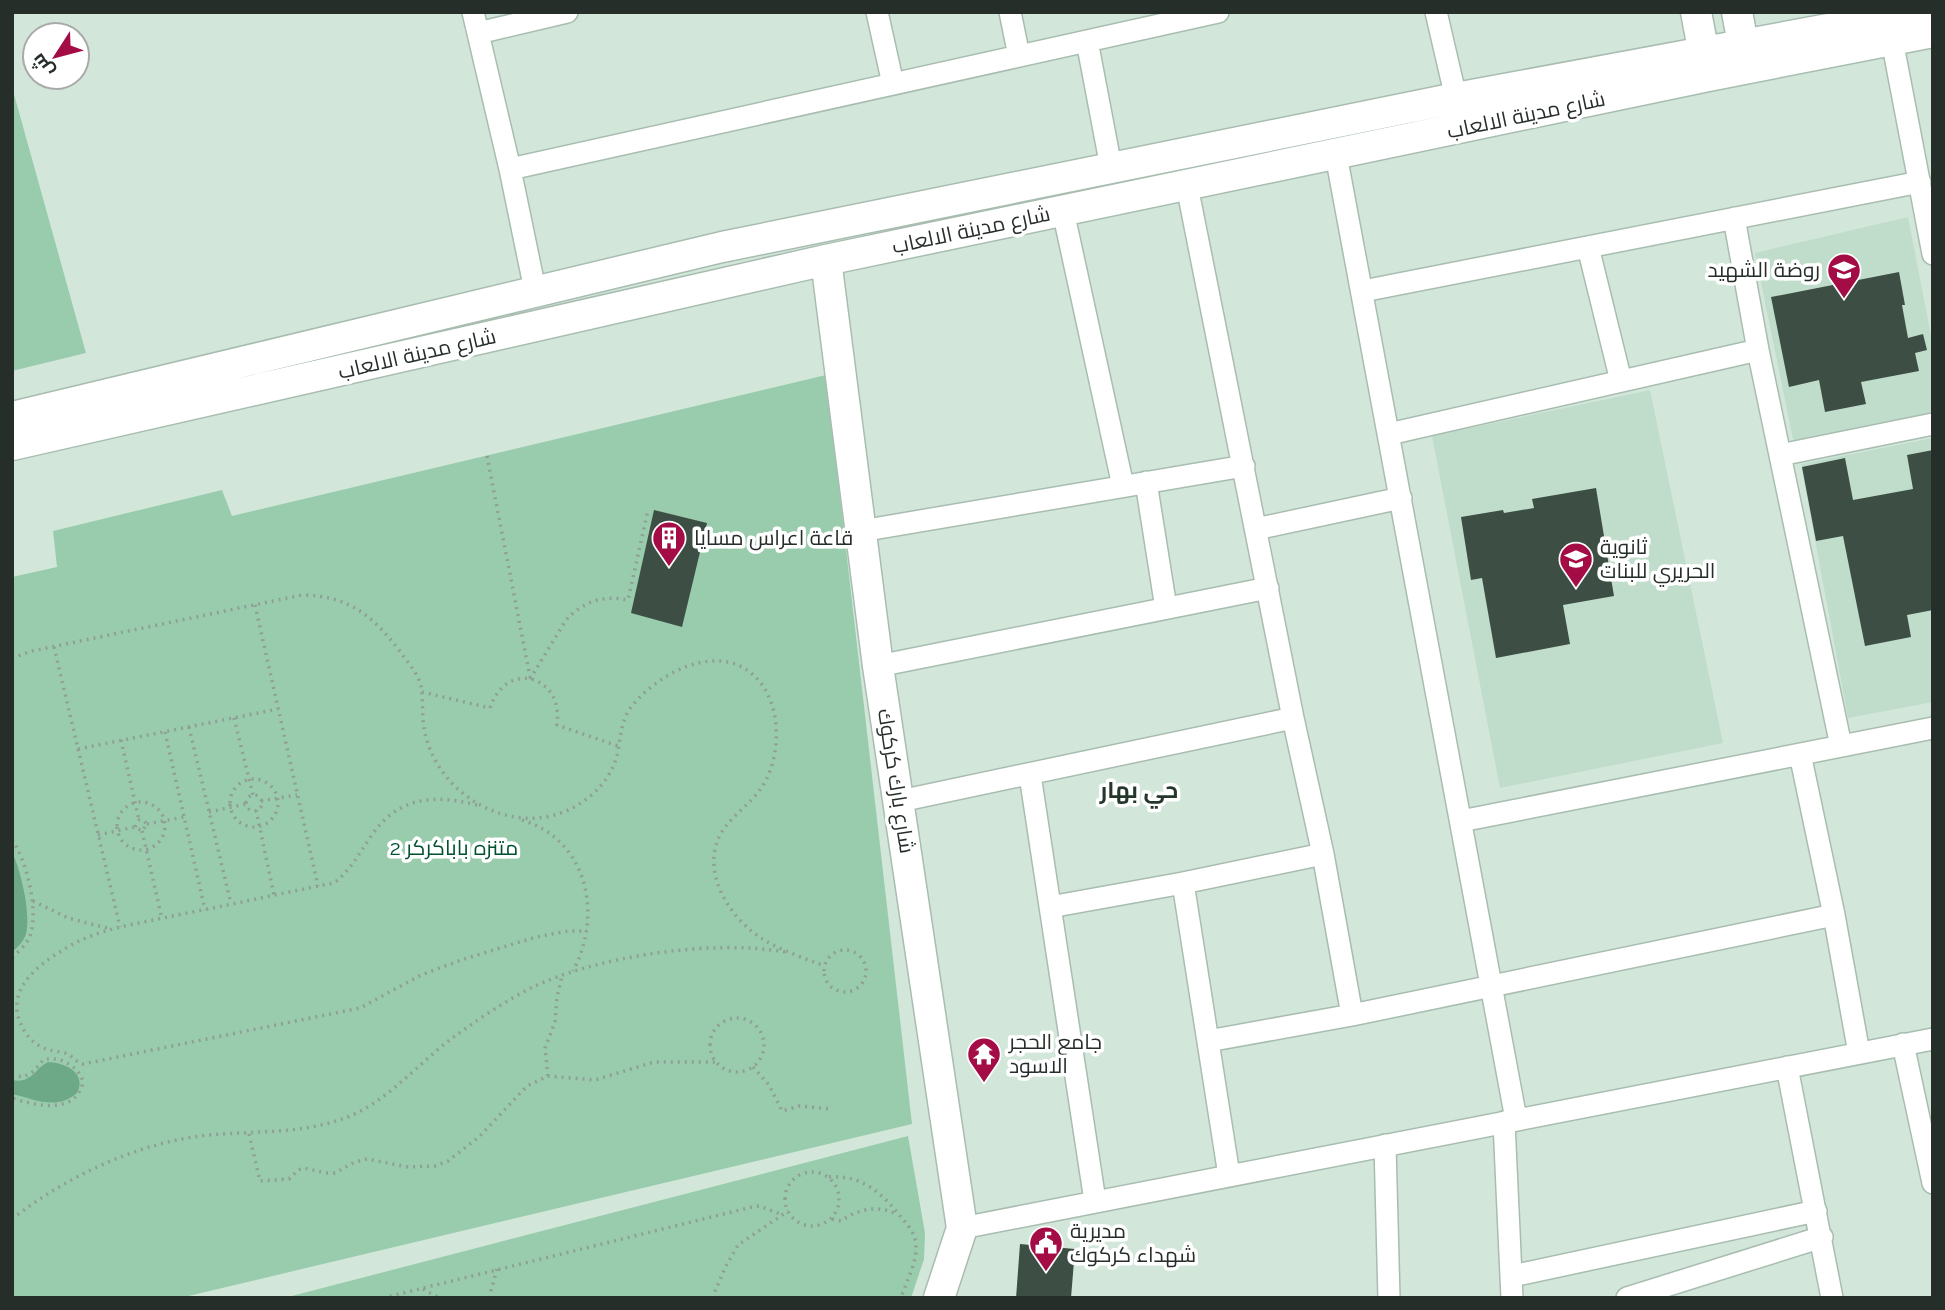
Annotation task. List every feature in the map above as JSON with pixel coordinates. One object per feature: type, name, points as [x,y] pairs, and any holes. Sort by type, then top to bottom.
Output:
[{"type":"main road","points":[[1696,12],[1706,64]]},
{"type":"main road","points":[[1737,12],[1745,57]]},
{"type":"main road","name":"شارع مدينة الالعاب","points":[[1745,57],[1920,12]]},
{"type":"main road","name":"شارع مدينة الالعاب","points":[[12,417],[722,247],[1111,167],[1456,98],[1745,57],[1892,40],[1933,32]]},
{"type":"main road","name":"شارع مدينة الالعاب","points":[[12,445],[826,260],[1336,155],[1706,64]]},
{"type":"main road","points":[[949,200],[956,233]]},
{"type":"main road","name":"شارع بارك كركوك","points":[[826,260],[878,666],[962,1228],[939,1298]]},
{"type":"main road","points":[[394,326],[403,357]]},
{"type":"street","points":[[535,290],[475,22],[567,12]]},
{"type":"street","points":[[877,12],[893,84]]},
{"type":"street","points":[[1010,12],[1019,56]]},
{"type":"street","points":[[510,169],[1087,41],[1151,20],[1218,12]]},
{"type":"street","points":[[1436,12],[1456,98]]},
{"type":"street","points":[[1892,40],[1933,254]]},
{"type":"street","points":[[1087,41],[1111,167]]},
{"type":"street","points":[[1336,155],[1491,986],[1510,1120],[1513,1298]]},
{"type":"street","points":[[1363,291],[1920,182]]},
{"type":"street","points":[[1187,186],[1293,718],[1323,853],[1352,1015]]},
{"type":"street","points":[[1063,211],[1123,486]]},
{"type":"street","points":[[1734,218],[1758,350],[1841,746]]},
{"type":"street","points":[[1588,247],[1621,382]]},
{"type":"street","points":[[1390,434],[1758,350]]},
{"type":"street","points":[[1780,455],[1933,424]]},
{"type":"street","points":[[861,531],[1244,466]]},
{"type":"street","points":[[1146,482],[1166,608]]},
{"type":"street","points":[[1256,529],[1401,498]]},
{"type":"street","points":[[878,666],[1268,588]]},
{"type":"street","points":[[900,801],[1293,718]]},
{"type":"street","points":[[1461,821],[1933,728]]},
{"type":"street","points":[[1800,754],[1834,915],[1859,1053]]},
{"type":"street","points":[[1030,775],[1095,1201]]},
{"type":"street","points":[[1050,907],[1183,883],[1323,853]]},
{"type":"street","points":[[1183,883],[1229,1175]]},
{"type":"street","points":[[1208,1041],[1352,1015],[1834,915]]},
{"type":"street","points":[[962,1228],[1933,1039]]},
{"type":"street","points":[[1903,1044],[1933,1183]]},
{"type":"street","points":[[1787,1067],[1832,1298]]},
{"type":"street","points":[[1385,1145],[1389,1298]]},
{"type":"street","points":[[1512,1276],[1816,1211]]},
{"type":"street","points":[[1627,1298],[1822,1237]]},
{"type":"path","points":[[488,456],[530,679]]},
{"type":"path","points":[[530,679],[566,620],[574,612],[583,605],[602,598],[628,600],[648,510]]},
{"type":"path","points":[[12,658],[302,595],[332,597],[360,609],[409,663],[416,673],[421,691],[423,724],[430,749],[456,788],[482,806]]},
{"type":"path","points":[[255,605],[318,886]]},
{"type":"path","points":[[54,647],[120,927]]},
{"type":"path","points":[[510,816],[555,816],[580,804],[612,769],[624,719],[631,707],[656,682],[687,665],[718,661],[735,665],[760,681],[768,694],[776,727],[774,754],[767,779],[759,792],[728,822],[719,837],[714,864],[716,881],[730,908],[753,932],[765,941],[825,966]]},
{"type":"path","points":[[421,691],[491,708],[500,688],[510,681],[530,679],[540,682],[555,696],[558,706],[557,725],[618,746]]},
{"type":"path","points":[[78,749],[278,709]]},
{"type":"path","points":[[234,718],[253,795],[261,801],[256,810]]},
{"type":"path","points":[[188,727],[231,904]]},
{"type":"path","points":[[165,732],[205,910]]},
{"type":"path","points":[[121,740],[139,820],[135,827]]},
{"type":"path","points":[[249,780],[264,781],[270,785],[277,798],[278,806],[272,819],[259,826],[252,827],[238,821],[231,808],[230,800],[236,787],[249,780]]},
{"type":"path","points":[[246,804],[248,798],[253,795]]},
{"type":"path","points":[[261,801],[298,795]]},
{"type":"path","points":[[572,973],[584,946],[587,931],[588,901],[576,863],[560,841],[540,826],[482,806],[449,799],[422,799],[410,803],[386,820],[375,831],[344,876],[334,883],[120,927],[91,936],[62,951],[23,985],[17,996],[18,1018],[24,1031],[39,1046],[67,1054],[83,1064],[352,1010],[369,1004],[421,975],[461,960],[536,937],[587,931]]},
{"type":"path","points":[[135,803],[154,806],[164,821],[163,835],[159,842],[147,849],[128,846],[118,830],[121,813],[135,803]]},
{"type":"path","points":[[209,812],[246,804]]},
{"type":"path","points":[[246,804],[250,809],[256,810]]},
{"type":"path","points":[[256,810],[274,895]]},
{"type":"path","points":[[142,831],[147,824],[184,817]]},
{"type":"path","points":[[139,820],[147,824]]},
{"type":"path","points":[[98,835],[135,827],[142,831],[162,919]]},
{"type":"path","points":[[12,839],[21,857],[32,901],[30,938],[12,958]]},
{"type":"path","points":[[32,901],[68,918],[113,929]]},
{"type":"path","points":[[12,1219],[51,1191],[146,1148],[190,1137],[305,1129],[350,1117],[388,1092],[455,1036],[532,988],[562,976],[646,955],[696,949],[756,948],[794,954]]},
{"type":"path","points":[[848,950],[863,961],[865,975],[858,987],[845,992],[827,981],[825,966],[835,953],[848,950]]},
{"type":"path","points":[[548,1076],[545,1048],[555,1022],[562,976]]},
{"type":"path","points":[[743,1018],[757,1027],[764,1041],[761,1056],[753,1066],[737,1072],[723,1068],[716,1062],[710,1047],[714,1030],[726,1020],[743,1018]]},
{"type":"path","points":[[12,1075],[24,1077],[48,1058],[65,1062],[77,1069],[83,1082],[77,1096],[64,1105],[30,1104],[12,1098]]},
{"type":"path","points":[[249,1133],[260,1181],[289,1179],[304,1168],[335,1173],[367,1159],[408,1167],[435,1167],[448,1161],[480,1136],[527,1086],[548,1076],[595,1080],[654,1062],[716,1062]]},
{"type":"path","points":[[753,1066],[769,1085],[782,1111],[799,1106],[831,1109]]},
{"type":"path","points":[[829,1177],[839,1192],[840,1200],[831,1219],[818,1226],[810,1226],[801,1224],[788,1211],[786,1193],[796,1177],[813,1171],[866,1184],[886,1200],[914,1236],[916,1245],[901,1298]]},
{"type":"path","points":[[383,1298],[752,1206],[759,1206],[783,1216]]},
{"type":"path","points":[[831,1219],[841,1222],[856,1212],[876,1210],[891,1211],[903,1220]]},
{"type":"path","points":[[712,1298],[738,1245],[788,1211]]},
{"type":"path","points":[[489,1298],[497,1269]]},
{"type":"path","points":[[420,1288],[429,1290],[439,1298]]},
{"type":"shaded area","name":"روضة الشهيد","points":[[1908,217],[1933,346],[1933,418],[1794,444],[1755,253]]},
{"type":"shaded area","name":"ثانوية الحريري للبنات","points":[[1650,390],[1723,743],[1500,788],[1432,436]]},
{"type":"shaded area","points":[[1933,438],[1933,702],[1848,718],[1801,464]]},
{"type":"shaded area","points":[[12,852],[24,892],[27,925],[24,939],[12,952]]},
{"type":"shaded area","points":[[48,1062],[62,1064],[73,1070],[79,1080],[77,1093],[53,1103],[12,1094],[12,1080],[28,1078]]},
{"type":"green space","points":[[12,87],[86,353],[12,371]]},
{"type":"green space","name":"متنزه باباكركر 2","points":[[826,375],[912,1124],[180,1298],[12,1298],[12,577],[57,567],[53,531],[222,490],[232,516]]},
{"type":"green space","points":[[908,1136],[925,1233],[924,1259],[911,1298],[284,1298]]},
{"type":"building","points":[[1899,272],[1908,338],[1923,334],[1927,350],[1915,353],[1919,371],[1861,382],[1866,404],[1825,412],[1819,380],[1789,387],[1771,297]]},
{"type":"building","points":[[1933,450],[1933,610],[1907,615],[1911,637],[1865,646],[1843,536],[1816,541],[1802,467],[1845,458],[1853,500],[1913,489],[1907,455]]},
{"type":"building","name":"ثانوية الحريري للبنات","points":[[1596,488],[1614,596],[1563,605],[1570,644],[1496,658],[1482,578],[1471,580],[1461,517],[1534,508],[1532,499]]},
{"type":"building","name":"قاعة اعراس مسايا","points":[[654,510],[707,523],[682,627],[631,613]]},
{"type":"building","name":"مديرية شهداء كركوك","points":[[1020,1244],[1075,1249],[1071,1298],[1016,1298]]},
{"type":"place","name":"روضة الشهيد","points":[[1844,300]]},
{"type":"place","name":"قاعة اعراس مسايا","points":[[669,568]]},
{"type":"place","name":"ثانوية الحريري للبنات","points":[[1576,589]]},
{"type":"place","name":"جامع الحجر الاسود","points":[[984,1084]]},
{"type":"place","name":"مديرية شهداء كركوك","points":[[1046,1273]]},
{"type":"district","name":"حي بهار","points":[[1139,790]]}]
